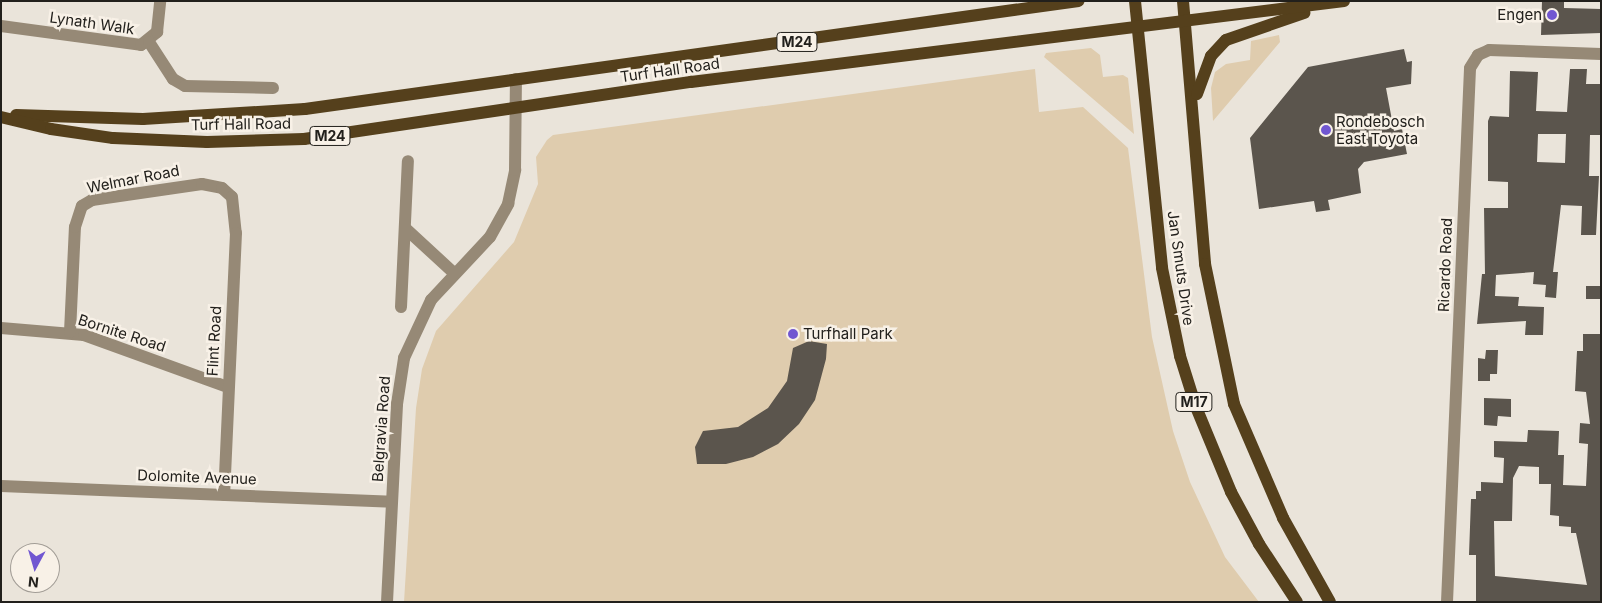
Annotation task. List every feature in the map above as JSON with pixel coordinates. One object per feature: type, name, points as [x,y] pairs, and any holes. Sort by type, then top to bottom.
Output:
[{"type":"main road","points":[[983,17],[1024,1]]},
{"type":"main road","name":"Turf Hall Road","points":[[1,115],[96,120],[257,114],[983,17],[1078,1]]},
{"type":"main road","name":"Jan Smuts Drive","points":[[1135,1],[1162,268],[1186,376],[1231,492],[1297,602]]},
{"type":"main road","name":"Jan Smuts Drive","points":[[1183,1],[1195,108],[1205,264],[1234,404],[1279,510],[1330,602]]},
{"type":"main road","points":[[1195,108],[1199,80],[1211,56],[1226,40],[1339,2]]},
{"type":"main road","name":"Turf Hall Road","points":[[1,115],[51,129],[113,138],[254,142],[365,132],[691,82],[1186,24],[1339,2]]},
{"type":"street","points":[[160,1],[158,28],[149,42],[173,79],[185,86],[273,88]]},
{"type":"street","name":"Lynath Walk","points":[[1,26],[132,46],[149,42]]},
{"type":"street","name":"Ricardo Road","points":[[1447,602],[1470,68],[1478,55],[1490,50],[1601,54]]},
{"type":"street","name":"Belgravia Road","points":[[387,602],[397,404],[404,358],[424,312],[454,273],[490,237],[508,204],[515,170],[516,79]]},
{"type":"street","points":[[401,307],[408,161]]},
{"type":"street","name":"Welmar Road","points":[[70,332],[75,227],[82,206],[92,200],[196,184],[226,191]]},
{"type":"street","name":"Flint Road","points":[[224,495],[236,215],[235,203],[226,191]]},
{"type":"street","points":[[405,228],[454,273]]},
{"type":"street","name":"Bornite Road","points":[[1,328],[70,332],[228,387]]},
{"type":"street","name":"Dolomite Avenue","points":[[1,486],[392,502]]},
{"type":"shaded area","points":[[1279,35],[1280,42],[1213,121],[1211,88],[1215,72],[1226,64],[1250,60],[1251,41]]},
{"type":"shaded area","points":[[1091,48],[1100,55],[1103,77],[1123,75],[1128,78],[1134,134],[1044,57],[1046,53]]},
{"type":"shaded area","name":"Turfhall Park","points":[[1035,69],[1039,112],[1083,107],[1128,148],[1152,337],[1173,431],[1190,482],[1225,557],[1259,602],[404,602],[416,408],[422,369],[436,331],[514,242],[538,184],[536,157],[547,140],[553,135]]},
{"type":"building","points":[[1542,1],[1564,1],[1564,8],[1601,9],[1601,33],[1541,35]]},
{"type":"building","name":"Rondebosch East Toyota","points":[[1404,49],[1407,62],[1412,61],[1411,84],[1386,88],[1394,131],[1402,129],[1407,154],[1364,162],[1358,169],[1361,193],[1328,200],[1330,210],[1316,212],[1314,201],[1259,209],[1250,138],[1308,67]]},
{"type":"building","points":[[1570,69],[1587,69],[1586,84],[1601,84],[1601,135],[1590,135],[1589,176],[1599,176],[1596,235],[1581,235],[1582,206],[1561,205],[1553,272],[1558,272],[1556,298],[1545,297],[1546,285],[1533,284],[1534,272],[1496,275],[1495,296],[1519,297],[1518,306],[1544,307],[1543,335],[1525,335],[1526,321],[1477,324],[1482,274],[1485,274],[1484,208],[1508,208],[1508,182],[1488,181],[1488,121],[1490,116],[1509,117],[1510,71],[1538,72],[1536,111],[1567,112]],"holes":[[[1538,134],[1566,134],[1565,163],[1537,162]]]},
{"type":"building","points":[[1586,286],[1601,286],[1601,299],[1586,299]]},
{"type":"building","points":[[1583,334],[1601,334],[1601,602],[1476,602],[1476,555],[1469,555],[1471,499],[1476,499],[1476,491],[1481,491],[1481,482],[1503,483],[1504,458],[1494,457],[1494,441],[1527,442],[1528,430],[1559,431],[1558,455],[1564,455],[1563,485],[1586,486],[1588,444],[1579,443],[1580,423],[1590,424],[1586,392],[1575,391],[1577,351],[1583,351]],"holes":[[[1519,466],[1539,467],[1539,484],[1551,484],[1550,515],[1559,516],[1559,526],[1571,527],[1571,533],[1576,533],[1587,585],[1495,576],[1494,521],[1512,521],[1513,478]]]},
{"type":"building","points":[[809,341],[827,344],[826,359],[815,400],[799,424],[778,444],[753,457],[726,464],[697,464],[695,447],[703,431],[738,427],[768,408],[787,381],[793,348]]},
{"type":"building","points":[[1486,350],[1498,350],[1497,374],[1490,374],[1490,381],[1478,381],[1478,358],[1485,359]]},
{"type":"building","points":[[1484,398],[1511,399],[1511,417],[1498,416],[1497,426],[1484,425]]},
{"type":"place","name":"Engen","points":[[1552,15]]},
{"type":"place","name":"Rondebosch East Toyota","points":[[1326,130]]},
{"type":"place","name":"Turfhall Park","points":[[793,334]]}]
